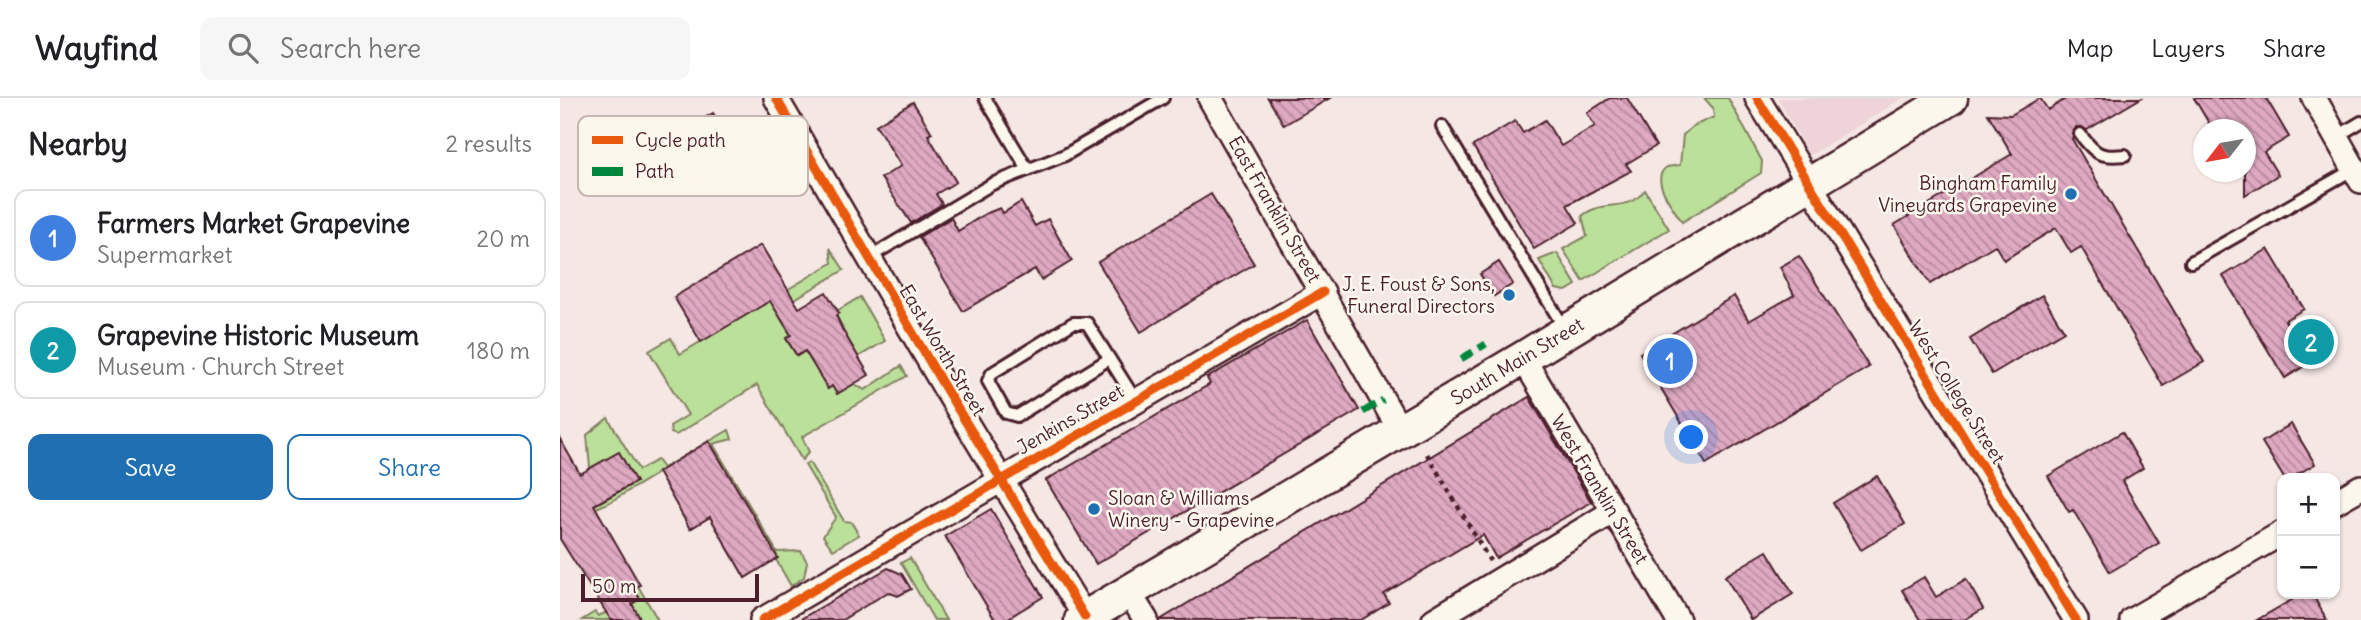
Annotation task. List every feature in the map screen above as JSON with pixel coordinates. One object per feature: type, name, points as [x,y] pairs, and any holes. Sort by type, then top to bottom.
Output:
[{"type":"main road","name":"South Main Street","points":[[1083,619],[1523,358],[1951,98]]},
{"type":"street","name":"East Worth Street","points":[[776,98],[786,116]]},
{"type":"street","name":"East Franklin Street","points":[[1210,98],[1400,430]]},
{"type":"street","name":"West College Street","points":[[1757,98],[2076,620]]},
{"type":"street","points":[[2314,98],[2357,175]]},
{"type":"street","name":"East Worth Street","points":[[808,154],[1083,619]]},
{"type":"street","name":"Jenkins Street","points":[[762,620],[1323,292]]},
{"type":"street","name":"West Franklin Street","points":[[1523,358],[1678,620]]},
{"type":"street","points":[[2340,499],[2361,487]]},
{"type":"street","points":[[1434,620],[1614,511]]},
{"type":"street","points":[[2132,620],[2277,536]]},
{"type":"street","points":[[1128,591],[1146,620]]},
{"type":"lane","points":[[985,98],[1028,170]]},
{"type":"lane","points":[[868,258],[992,184],[1065,155],[1163,98]]},
{"type":"lane","points":[[2336,137],[2361,122]]},
{"type":"lane","points":[[1442,126],[1566,332]]},
{"type":"lane","points":[[2080,134],[2092,150],[2107,158],[2125,155]]},
{"type":"lane","points":[[2191,262],[2357,175]]},
{"type":"lane","points":[[1109,359],[1017,416],[1006,413],[988,382],[992,373],[1073,323],[1087,323],[1136,401]]},
{"type":"path","points":[[1427,454],[1501,580]]},
{"type":"shaded area","points":[[1778,98],[1903,98],[1809,156]]},
{"type":"green space","points":[[1704,98],[1728,98],[1762,161],[1761,173],[1682,222],[1664,194],[1660,179],[1667,167],[1680,165],[1683,135],[1693,126],[1714,117],[1713,108]]},
{"type":"green space","points":[[1645,190],[1669,229],[1583,281],[1563,249],[1587,236],[1582,216],[1599,207],[1630,202]]},
{"type":"green space","points":[[830,248],[844,270],[793,300],[797,308],[781,319],[791,335],[786,339],[797,356],[843,328],[836,315],[837,311],[860,297],[885,341],[858,357],[847,338],[828,388],[832,386],[837,394],[854,384],[865,390],[901,366],[907,376],[802,437],[809,452],[802,460],[757,385],[676,435],[671,433],[670,426],[688,415],[649,351],[671,338],[680,354],[832,263]]},
{"type":"green space","points":[[1557,253],[1576,285],[1566,291],[1556,289],[1539,260]]},
{"type":"green space","points":[[608,418],[639,470],[657,460],[663,468],[729,430],[732,439],[713,444],[777,552],[801,551],[807,562],[804,577],[791,586],[709,442],[610,502],[560,524],[636,482],[619,452],[590,468],[587,435]]},
{"type":"green space","points":[[809,462],[844,521],[851,522],[859,535],[833,550],[823,536],[836,517],[805,465]]},
{"type":"green space","points":[[910,558],[946,620],[934,620],[901,563]]},
{"type":"green space","points":[[638,586],[658,620],[641,620],[635,610],[611,620],[582,620],[595,612],[598,616],[640,599],[634,588]]},
{"type":"building","points":[[1268,98],[1330,98],[1284,125]]},
{"type":"building","points":[[1610,98],[1627,98],[1656,146],[1626,164],[1631,171],[1567,205],[1578,223],[1534,249],[1473,146],[1515,121],[1523,133],[1545,120],[1561,146],[1595,126],[1587,113]]},
{"type":"building","points":[[2040,98],[2048,110],[2067,98],[2141,98],[2087,130],[2076,127],[2072,139],[2204,362],[2163,386],[2081,247],[2071,253],[2056,228],[2004,260],[1995,245],[1930,284],[1894,225],[2012,154],[1988,114],[2011,115]]},
{"type":"building","points":[[2194,98],[2266,98],[2289,137],[2264,152],[2278,175],[2245,195],[2245,182],[2256,182],[2256,119],[2206,119]]},
{"type":"building","points":[[913,102],[932,133],[928,135],[956,182],[936,194],[942,204],[911,223],[881,178],[901,166],[876,125]]},
{"type":"building","points":[[1211,194],[1254,264],[1141,332],[1098,262]]},
{"type":"building","points":[[1021,202],[1035,226],[1048,219],[1072,261],[1041,280],[1035,269],[963,311],[919,237],[951,218],[958,231],[985,214],[1000,208],[1003,213]]},
{"type":"building","points":[[761,245],[799,308],[826,292],[839,313],[836,315],[842,329],[869,375],[837,394],[832,386],[828,389],[805,351],[797,356],[786,338],[791,335],[770,301],[701,342],[674,297]]},
{"type":"building","points":[[2268,249],[2304,309],[2285,320],[2307,357],[2299,361],[2303,367],[2285,378],[2223,276]]},
{"type":"building","points":[[1799,256],[1869,367],[1706,464],[1640,353],[1734,296],[1749,321],[1794,295],[1780,267]]},
{"type":"building","points":[[1499,262],[1513,284],[1494,296],[1480,274]]},
{"type":"building","points":[[2042,295],[2064,331],[1992,374],[1970,339]]},
{"type":"building","points":[[1307,320],[1359,410],[1096,564],[1046,480],[1210,384],[1207,378]]},
{"type":"building","points":[[1529,397],[1591,502],[1496,558],[1483,535],[1384,594],[1389,603],[1361,620],[1160,620]]},
{"type":"building","points":[[2291,424],[2315,464],[2300,473],[2281,473],[2262,442]]},
{"type":"building","points":[[2122,432],[2143,468],[2122,481],[2159,543],[2110,572],[2073,510],[2069,512],[2048,476]]},
{"type":"building","points":[[560,439],[580,474],[619,452],[636,482],[594,505],[640,585],[634,588],[640,599],[632,604],[641,620],[611,620],[560,539]]},
{"type":"building","points":[[709,441],[778,558],[745,578],[710,517],[690,529],[658,472]]},
{"type":"building","points":[[1877,476],[1905,524],[1861,550],[1833,503]]},
{"type":"building","points":[[991,509],[1043,597],[1005,620],[995,620],[945,536]]},
{"type":"building","points":[[1767,551],[1793,594],[1751,620],[1725,576]]},
{"type":"building","points":[[888,568],[902,574],[911,589],[898,596],[888,592],[842,620],[799,620]]},
{"type":"building","points":[[1924,577],[1936,597],[1966,579],[1983,609],[1964,620],[1920,620],[1902,590]]},
{"type":"building","points":[[2293,599],[2315,599],[2327,620],[2257,620]]},
{"type":"marked path","points":[[1461,359],[1486,344]]},
{"type":"marked path","points":[[1363,412],[1383,400]]},
{"type":"cycle path","points":[[776,98],[786,116]]},
{"type":"cycle path","points":[[1757,98],[2076,620]]},
{"type":"cycle path","points":[[808,153],[945,388],[1085,617]]},
{"type":"cycle path","points":[[762,620],[1323,292]]},
{"type":"place","name":"Bingham Family Vineyards Grapevine","points":[[2071,194]]},
{"type":"place","name":"J. E. Foust & Sons, Funeral Directors","points":[[1509,295]]},
{"type":"place","name":"Grapevine Historic Museum","points":[[2311,342]]},
{"type":"place","name":"Farmers Market Grapevine","points":[[1670,361]]},
{"type":"place","name":"Sloan & Williams Winery - Grapevine","points":[[1094,509]]}]
